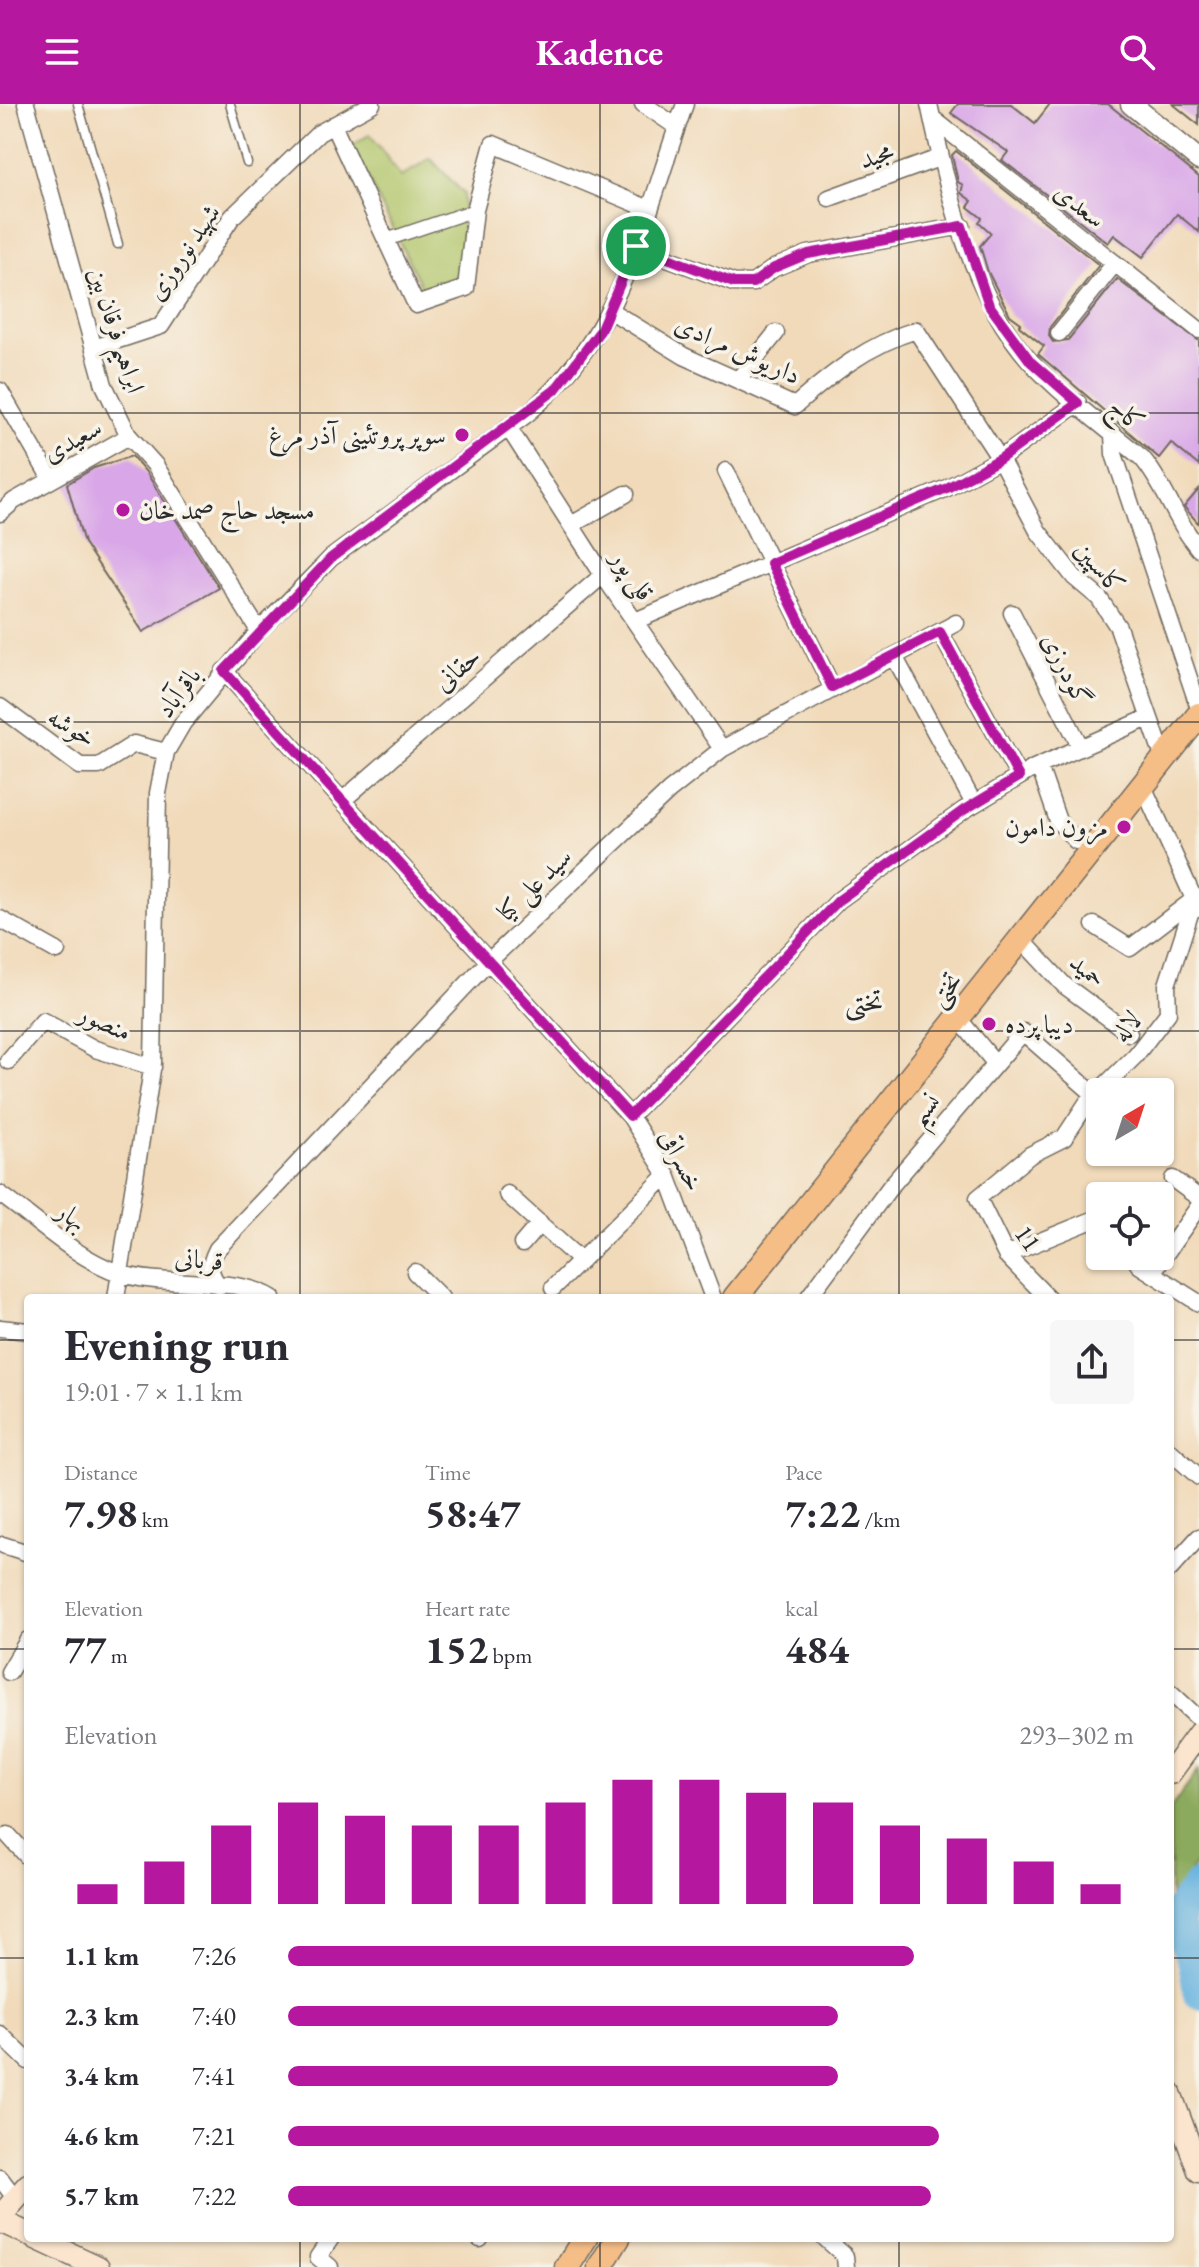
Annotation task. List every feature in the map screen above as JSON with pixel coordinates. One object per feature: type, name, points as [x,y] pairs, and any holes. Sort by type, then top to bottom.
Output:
[{"type":"main road","name":"تختی","points":[[747,1294],[958,1018],[1199,715]]},
{"type":"main road","points":[[1174,1767],[1199,1733]]},
{"type":"main road","points":[[1174,2104],[1199,2171]]},
{"type":"main road","points":[[22,2192],[0,2219],[24,2232]]},
{"type":"main road","points":[[45,2242],[98,2267]]},
{"type":"main road","points":[[567,2267],[583,2242]]},
{"type":"main road","points":[[600,2267],[616,2242]]},
{"type":"street","name":"ابراهیم فرقان بین","points":[[26,104],[104,385],[129,436],[155,465],[259,631]]},
{"type":"street","name":"شهید نوروزی","points":[[94,348],[161,326],[232,217],[319,133],[372,104]]},
{"type":"street","points":[[643,104],[677,127]]},
{"type":"street","name":"باقرآباد","points":[[116,1294],[153,1067],[158,793],[166,752],[183,723],[224,671],[331,558],[555,390],[600,331],[611,311],[685,104]]},
{"type":"street","points":[[930,111],[945,104]]},
{"type":"street","points":[[1131,104],[1199,160]]},
{"type":"street","name":"کاج","points":[[930,111],[939,158],[989,305],[1031,362],[1152,470],[1186,533],[1199,549]]},
{"type":"street","name":"سعدی","points":[[930,111],[1199,330]]},
{"type":"street","points":[[333,125],[416,305],[466,288],[475,210],[493,144],[649,209]]},
{"type":"street","name":"مجید","points":[[829,198],[939,158]]},
{"type":"street","points":[[386,240],[475,210]]},
{"type":"street","points":[[636,246],[734,283],[753,283],[774,268],[808,254],[962,226]]},
{"type":"street","points":[[1059,333],[1115,263]]},
{"type":"street","name":"داریوش مرادی","points":[[611,311],[684,356],[795,406],[833,373],[884,340],[916,330],[1000,459]]},
{"type":"street","points":[[738,380],[776,333]]},
{"type":"street","points":[[0,391],[51,479]]},
{"type":"street","points":[[635,621],[947,488],[1000,459],[1078,403]]},
{"type":"street","name":"قلی پور","points":[[508,427],[603,575],[722,749]]},
{"type":"street","points":[[1113,434],[1114,454],[1199,708]]},
{"type":"street","name":"سعیدی","points":[[0,513],[51,479],[129,436]]},
{"type":"street","name":"کاسپین","points":[[1000,459],[1038,531],[1074,577],[1099,598],[1118,627],[1164,759]]},
{"type":"street","points":[[726,471],[832,687]]},
{"type":"street","points":[[571,525],[626,494]]},
{"type":"street","name":"حقانی","points":[[343,800],[603,575]]},
{"type":"street","name":"گودرزی","points":[[1012,613],[1080,746]]},
{"type":"street","name":"سید علی کیا","points":[[219,1286],[211,1275],[209,1264],[217,1249],[489,961],[570,881],[669,791],[722,749],[832,687],[956,623]]},
{"type":"street","points":[[940,632],[1019,777]]},
{"type":"street","points":[[894,656],[974,804]]},
{"type":"street","name":"خسراقی","points":[[224,671],[630,1116],[667,1175],[712,1294]]},
{"type":"street","name":"خوشه","points":[[0,707],[80,766],[99,766],[134,744],[166,752]]},
{"type":"street","points":[[630,1116],[839,900],[974,804],[1019,777],[1080,746],[1148,718]]},
{"type":"street","points":[[1039,766],[1058,821],[1076,841]]},
{"type":"street","points":[[1094,925],[1130,948],[1198,903],[1143,786]]},
{"type":"street","name":"لاله","points":[[1112,1078],[1135,1056],[1168,1013],[1167,985],[1198,903]]},
{"type":"street","points":[[0,919],[57,951]]},
{"type":"street","name":"حمید","points":[[1021,939],[1064,985],[1129,1033]]},
{"type":"street","points":[[958,1018],[995,1063]]},
{"type":"street","name":"منصور","points":[[8,1061],[43,1021],[95,1049],[153,1067]]},
{"type":"street","name":"نسیم","points":[[811,1294],[890,1187],[1023,1032],[1086,1087]]},
{"type":"street","name":"لاله","points":[[978,1198],[1030,1155],[1064,1138],[1086,1107]]},
{"type":"street","points":[[553,1288],[667,1175]]},
{"type":"street","points":[[1173,1179],[1199,1198]]},
{"type":"street","name":"بهار","points":[[0,1194],[55,1238],[119,1273]]},
{"type":"street","points":[[507,1194],[581,1261]]},
{"type":"street","name":"11","points":[[978,1198],[1006,1255],[1044,1294]]},
{"type":"street","points":[[1152,1273],[1199,1206]]},
{"type":"street","points":[[522,1244],[540,1223]]},
{"type":"street","points":[[1006,1255],[1086,1223]]},
{"type":"street","points":[[1149,1270],[1199,1303]]},
{"type":"street","points":[[415,1272],[437,1294]]},
{"type":"street","name":"قربانی","points":[[119,1273],[252,1288],[264,1294]]},
{"type":"street","points":[[0,1328],[24,1331]]},
{"type":"street","points":[[1174,1455],[1199,1477]]},
{"type":"street","points":[[1174,1565],[1199,1537]]},
{"type":"street","points":[[3,1545],[24,1552]]},
{"type":"street","points":[[9,1672],[24,1647]]},
{"type":"street","points":[[1174,1696],[1199,1719]]},
{"type":"street","points":[[8,1835],[24,1853]]},
{"type":"street","points":[[0,2034],[24,2057]]},
{"type":"street","points":[[0,2178],[22,2192]]},
{"type":"street","points":[[328,2242],[318,2257],[330,2267]]},
{"type":"street","points":[[829,2242],[845,2256],[846,2267]]},
{"type":"lane","points":[[78,104],[118,244]]},
{"type":"lane","points":[[230,104],[247,163]]},
{"type":"green space","points":[[370,134],[401,177],[430,158],[464,194],[462,280],[425,294],[352,146]]},
{"type":"green space","points":[[1199,1769],[1199,1857],[1174,1900],[1174,1803]]},
{"type":"building","points":[[958,104],[1011,104],[1035,123],[1050,104],[1108,104],[1199,177],[1199,232],[1177,214],[1143,257],[1114,235],[1108,243],[1002,160],[1008,152],[951,113]]},
{"type":"building","points":[[1173,104],[1199,104],[1199,125]]},
{"type":"building","points":[[956,151],[1099,265],[1050,327],[1049,336],[1053,342],[1068,340],[1117,279],[1199,341],[1199,466],[1171,443],[1159,458],[1038,354],[1044,346],[1010,315],[988,272],[980,246],[991,233],[979,222],[982,218],[968,207],[972,201],[961,193],[963,185],[958,182],[952,155]]},
{"type":"building","name":"مسجد حاج صمد خان","points":[[132,456],[146,472],[219,588],[143,632],[84,543],[67,484],[94,468]]},
{"type":"building","points":[[1199,489],[1199,524],[1184,507]]},
{"type":"waterway","points":[[1199,1885],[1180,1909],[1179,1928],[1194,1962],[1199,1993]]},
{"type":"place","name":"سوپر پروتئینی آذر مرغ","points":[[462,435]]},
{"type":"place","name":"مسجد حاج صمد خان","points":[[123,510]]},
{"type":"place","name":"مزون دامون","points":[[1124,827]]},
{"type":"place","name":"دیبا پرده","points":[[989,1024]]},
{"type":"district","name":"تختی","points":[[864,1001]]},
{"type":"route","points":[[962,226],[989,305],[1031,362],[1078,403],[1000,459],[947,488],[771,563],[832,687],[940,632],[1019,777],[964,810],[839,900],[630,1116],[224,671],[331,558],[555,390],[600,331],[636,246],[734,283],[753,283],[774,268],[808,254],[962,226]]}]
